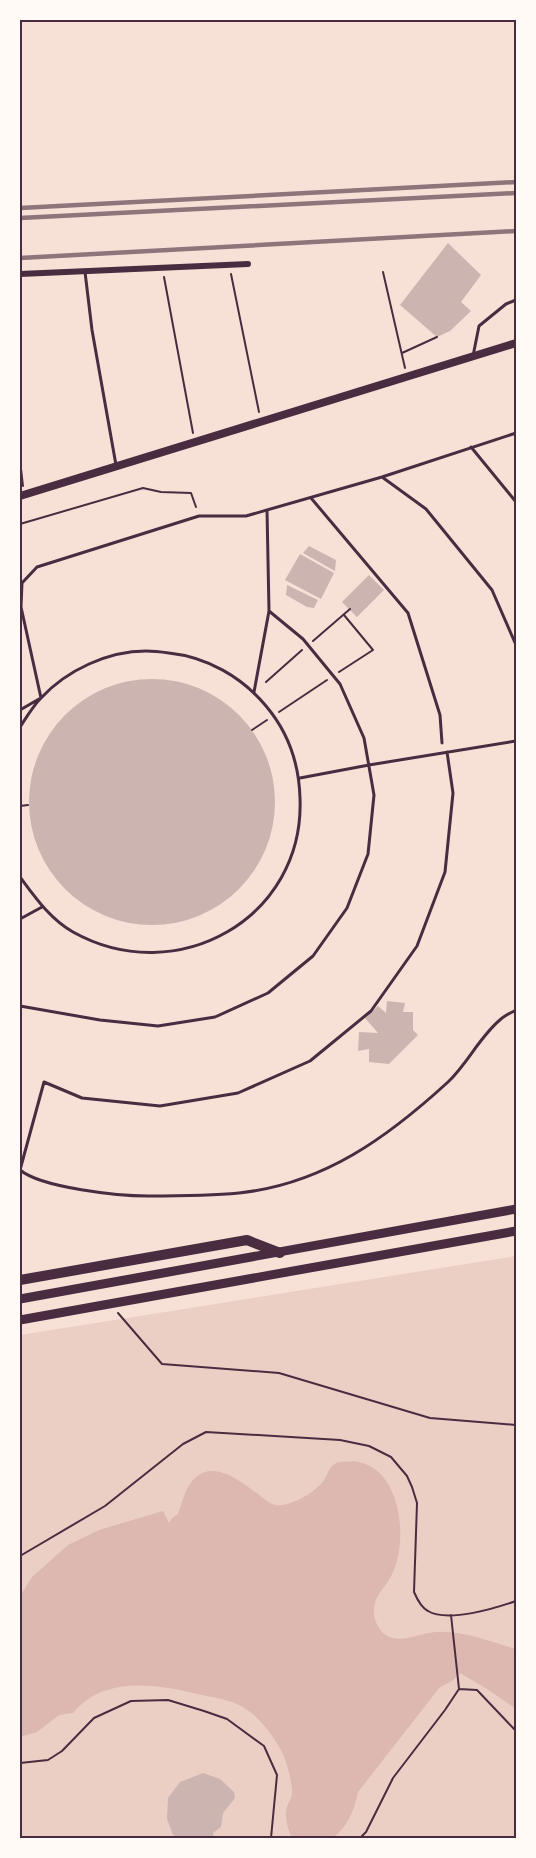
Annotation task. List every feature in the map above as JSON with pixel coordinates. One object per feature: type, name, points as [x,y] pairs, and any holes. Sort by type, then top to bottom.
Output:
[{"type":"highway","points":[[20,1280],[247,1240],[280,1253]]},
{"type":"main road","points":[[20,1299],[516,1209]]},
{"type":"main road","points":[[20,1320],[516,1231]]},
{"type":"street","points":[[20,274],[248,264]]},
{"type":"street","points":[[22,495],[516,343]]},
{"type":"lane","points":[[85,272],[92,330],[116,465]]},
{"type":"lane","points":[[473,356],[479,326],[506,304],[516,300]]},
{"type":"lane","points":[[20,727],[41,698],[21,607],[22,583],[37,567],[199,516],[246,516],[311,498],[516,433]]},
{"type":"lane","points":[[471,447],[516,502]]},
{"type":"lane","points":[[382,477],[426,508],[492,590],[516,645]]},
{"type":"lane","points":[[311,498],[408,613],[440,715],[442,743]]},
{"type":"lane","points":[[254,692],[269,611],[267,510]]},
{"type":"lane","points":[[20,1006],[100,1020],[158,1026],[215,1017],[268,993],[313,956],[347,908],[368,854],[374,795],[364,738],[340,684],[303,639],[269,611]]},
{"type":"lane","points":[[20,710],[41,698],[71,673],[107,657],[146,651],[185,654],[222,669],[254,692],[275,717],[291,746],[300,778],[301,816],[293,854],[275,888],[263,902],[250,916],[218,938],[182,950],[144,954],[107,947],[80,935],[42,907],[20,877]]},
{"type":"lane","points":[[300,778],[516,741]]},
{"type":"lane","points":[[447,752],[453,793],[445,872],[417,946],[371,1011],[310,1061],[238,1093],[160,1106],[81,1098],[44,1082],[20,1170],[38,1179],[73,1189],[136,1196],[240,1193],[287,1184],[357,1154],[391,1131],[456,1074],[501,1018],[516,1010]]},
{"type":"lane","points":[[20,919],[42,907]]},
{"type":"path","points":[[229,265],[261,422]]},
{"type":"path","points":[[162,268],[194,442]]},
{"type":"path","points":[[383,272],[407,376]]},
{"type":"path","points":[[402,353],[437,337]]},
{"type":"path","points":[[20,460],[22,495]]},
{"type":"path","points":[[20,524],[143,488],[161,492],[191,493],[199,516]]},
{"type":"path","points":[[336,674],[374,650],[344,615]]},
{"type":"path","points":[[280,711],[327,681]]},
{"type":"path","points":[[252,730],[270,718]]},
{"type":"path","points":[[20,806],[28,806]]},
{"type":"path","points":[[111,1305],[162,1365],[279,1373],[430,1418],[516,1425]]},
{"type":"path","points":[[20,1556],[105,1506],[183,1444],[206,1432],[340,1440],[369,1446],[391,1457],[407,1476],[417,1503],[414,1592],[419,1602],[428,1611],[440,1615],[466,1614],[490,1610],[516,1601]]},
{"type":"path","points":[[360,1839],[366,1832],[393,1778],[459,1689],[451,1615]]},
{"type":"path","points":[[459,1689],[477,1690],[516,1731]]},
{"type":"path","points":[[20,1763],[48,1760],[62,1751],[94,1718],[131,1701],[168,1700],[227,1719],[264,1746],[277,1775],[271,1839]]},
{"type":"shaded area","points":[[516,1256],[516,1838],[20,1838],[20,1335]]},
{"type":"shaded area","points":[[354,1461],[368,1465],[379,1473],[395,1498],[398,1513],[400,1545],[397,1559],[391,1577],[377,1598],[374,1608],[379,1628],[389,1637],[395,1638],[402,1639],[446,1632],[476,1637],[516,1649],[516,1709],[460,1673],[452,1681],[440,1687],[358,1792],[350,1818],[333,1838],[292,1838],[286,1815],[292,1790],[283,1754],[259,1720],[241,1706],[231,1702],[164,1688],[131,1686],[115,1688],[86,1701],[73,1713],[59,1715],[37,1732],[20,1737],[20,1596],[32,1577],[68,1545],[99,1530],[163,1511],[169,1523],[178,1514],[190,1485],[204,1472],[220,1472],[228,1475],[245,1484],[269,1502],[283,1505],[312,1492],[322,1483],[336,1463]]},
{"type":"building","points":[[448,243],[481,275],[461,302],[471,311],[450,331],[437,337],[400,305]]},
{"type":"building","points":[[309,546],[336,560],[335,571],[303,553]]},
{"type":"building","points":[[300,554],[334,573],[321,599],[285,580]]},
{"type":"building","points":[[369,575],[384,590],[357,617],[342,602]]},
{"type":"building","points":[[287,585],[318,600],[314,608],[307,607],[286,595]]},
{"type":"building","points":[[140,679],[164,679],[188,684],[210,693],[239,715],[261,744],[266,755],[273,778],[275,802],[273,826],[266,849],[261,860],[239,889],[210,911],[188,920],[164,925],[140,925],[116,920],[94,911],[74,897],[57,880],[43,860],[34,838],[29,814],[29,790],[34,766],[43,744],[57,724],[74,707],[94,693],[116,684]]},
{"type":"building","points":[[387,1001],[405,1003],[403,1012],[413,1012],[413,1030],[418,1035],[389,1064],[369,1062],[369,1049],[358,1051],[359,1032],[378,1033],[365,1018],[378,1006],[386,1013]]},
{"type":"building","points":[[203,1773],[220,1779],[234,1792],[235,1798],[223,1813],[221,1827],[213,1833],[214,1838],[177,1838],[173,1835],[167,1819],[168,1798],[180,1782]]},
{"type":"railway","points":[[20,208],[516,182]]},
{"type":"railway","points":[[20,218],[516,193]]},
{"type":"railway","points":[[20,258],[516,231]]}]
